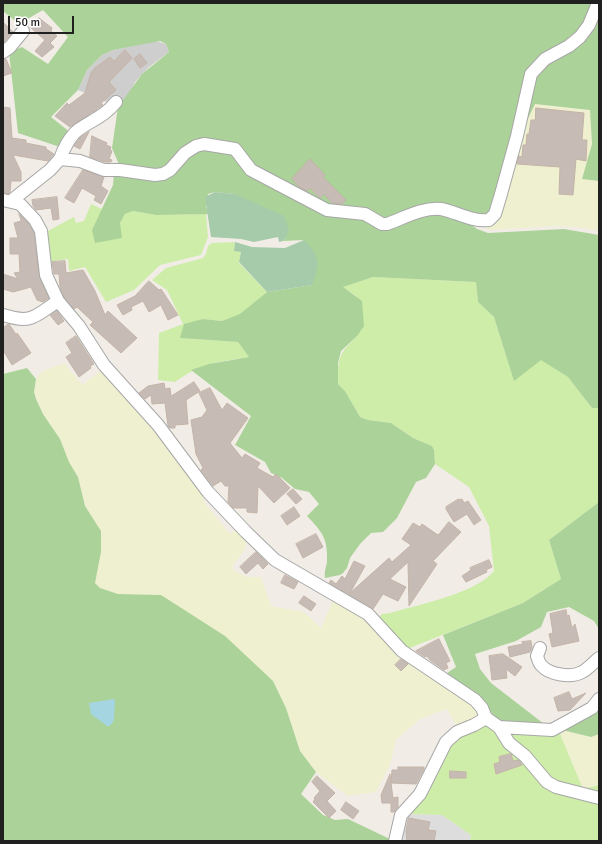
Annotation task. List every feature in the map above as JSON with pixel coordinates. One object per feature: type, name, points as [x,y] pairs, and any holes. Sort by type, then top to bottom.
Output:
[{"type":"street","points":[[60,159],[80,161],[104,170],[120,170],[155,175],[163,174],[170,170],[185,153],[196,146],[204,144],[232,148],[238,151],[244,163],[251,170],[327,210],[365,214],[382,224],[387,224],[430,209],[442,210],[469,218],[489,220],[495,214],[501,194],[517,136],[531,74],[545,59],[569,46],[580,37],[589,25],[598,3]]},
{"type":"street","points":[[3,52],[10,47],[23,31]]},
{"type":"street","points":[[7,201],[50,170],[60,159],[63,151],[77,131],[101,117],[109,111],[116,102]]},
{"type":"street","points":[[7,201],[20,204],[28,211],[41,231],[46,275],[58,301],[79,326],[104,365],[158,425],[208,492],[266,551],[275,560],[368,614],[402,651],[475,700],[482,708],[486,718],[499,727],[509,743],[525,756],[547,782],[556,787],[599,798]]},
{"type":"street","points":[[3,315],[29,320],[58,301]]},
{"type":"street","points":[[540,648],[537,656],[541,665],[548,670],[559,674],[572,675],[582,673],[599,658]]},
{"type":"street","points":[[499,727],[552,730],[592,708],[599,699]]},
{"type":"street","points":[[395,841],[402,815],[420,794],[446,742],[457,732],[486,718]]},
{"type":"shaded area","points":[[156,41],[166,44],[169,52],[149,67],[135,82],[130,93],[118,107],[78,90],[87,70],[102,55],[113,50]]},
{"type":"shaded area","points":[[405,814],[442,815],[471,835],[470,841],[397,841]]},
{"type":"green space","points":[[3,3],[594,3],[582,30],[543,56],[521,112],[489,217],[448,209],[387,222],[336,210],[251,168],[238,149],[204,142],[163,171],[120,167],[112,148],[118,107],[142,74],[169,52],[166,44],[160,41],[113,50],[102,55],[87,70],[78,90],[51,117],[71,133],[60,147],[18,133],[9,52],[22,47],[48,64],[68,37],[43,10],[19,24],[3,11]]},
{"type":"green space","points":[[599,6],[599,181],[582,179],[592,144],[590,110],[535,104],[523,129],[538,68],[577,44]]},
{"type":"green space","points":[[535,104],[590,110],[592,144],[582,179],[599,181],[599,231],[585,228],[557,226],[489,230],[473,221]]},
{"type":"green space","points":[[196,149],[228,150],[279,188],[371,220],[429,212],[465,220],[477,229],[488,233],[564,229],[599,235],[599,408],[592,408],[568,377],[541,360],[514,381],[494,317],[478,302],[476,282],[373,277],[343,287],[362,301],[364,326],[357,336],[341,351],[338,363],[338,384],[345,391],[360,417],[368,420],[391,423],[413,438],[432,446],[434,450],[435,464],[426,478],[416,482],[397,518],[383,532],[371,533],[360,544],[350,558],[347,568],[343,573],[325,578],[327,554],[325,541],[320,531],[307,516],[319,504],[309,492],[295,489],[282,478],[271,473],[265,462],[235,445],[251,416],[191,370],[209,364],[249,357],[238,342],[180,338],[184,324],[203,319],[222,321],[240,314],[267,292],[312,285],[304,240],[283,241],[286,238],[235,194],[215,192],[208,194],[206,207],[209,214],[156,215],[133,211],[125,214],[120,223],[122,238],[95,243],[92,230],[113,185],[114,173],[149,178]]},
{"type":"green space","points":[[215,192],[235,194],[284,216],[289,230],[286,238],[279,242],[278,237],[254,242],[241,239],[211,237],[205,197]]},
{"type":"green space","points":[[91,204],[102,209],[92,230],[120,223],[125,214],[133,211],[156,215],[206,214],[208,237],[201,255],[160,265],[134,290],[106,302],[85,267],[69,271],[68,259],[47,262],[44,233],[74,217],[76,223],[84,221]]},
{"type":"green space","points":[[304,240],[313,251],[317,261],[312,285],[267,292],[239,262],[241,252],[234,251],[235,242],[252,247],[285,248]]},
{"type":"green space","points":[[235,242],[234,250],[241,252],[239,263],[267,292],[240,315],[222,321],[203,319],[180,338],[238,342],[249,357],[210,364],[193,371],[175,382],[158,380],[159,333],[183,324],[167,290],[152,280],[166,268],[203,258],[206,254],[208,246],[212,243]]},
{"type":"green space","points":[[373,277],[476,282],[478,302],[494,317],[514,380],[541,359],[568,377],[592,408],[599,408],[599,502],[549,540],[561,579],[523,603],[407,649],[379,617],[382,614],[430,602],[461,592],[486,579],[494,571],[489,526],[469,487],[435,464],[434,450],[432,446],[413,438],[391,423],[368,420],[360,417],[345,391],[338,384],[340,357],[357,336],[356,296],[342,287]]},
{"type":"green space","points":[[64,363],[82,385],[103,369],[172,446],[208,496],[203,501],[230,534],[237,529],[246,537],[245,550],[233,565],[233,570],[247,577],[261,577],[271,606],[304,612],[321,628],[334,598],[372,621],[472,701],[480,716],[458,728],[447,709],[420,719],[396,740],[390,765],[376,792],[348,796],[316,772],[300,751],[286,708],[273,681],[161,595],[118,594],[100,588],[95,583],[101,531],[85,506],[78,477],[69,462],[60,439],[43,414],[34,392],[36,379],[41,372]]},
{"type":"green space","points":[[27,368],[36,379],[34,392],[36,399],[43,414],[60,439],[69,462],[78,477],[85,506],[101,531],[101,552],[95,583],[100,588],[118,594],[161,595],[225,636],[273,681],[286,708],[300,751],[316,772],[301,794],[323,815],[335,820],[348,819],[390,839],[391,841],[3,841],[3,374]]},
{"type":"green space","points":[[599,502],[599,629],[594,621],[569,607],[547,612],[541,627],[516,641],[475,654],[480,669],[491,683],[548,727],[500,722],[478,698],[444,675],[456,667],[443,635],[523,603],[561,579],[549,540]]},
{"type":"green space","points":[[599,704],[599,734],[591,737],[558,729]]},
{"type":"green space","points":[[487,723],[543,782],[599,800],[599,841],[470,841],[471,835],[442,815],[405,814],[446,745]]},
{"type":"green space","points":[[558,729],[590,737],[599,734],[599,785],[583,789]]},
{"type":"green space","points":[[558,729],[583,789],[599,785],[599,796],[552,783],[504,730]]},
{"type":"water","points":[[114,699],[114,720],[110,726],[107,726],[91,714],[89,703]]},
{"type":"building","points":[[39,18],[52,28],[51,31],[57,36],[50,43],[54,47],[42,57],[35,51],[45,40],[31,28]]},
{"type":"building","points":[[3,22],[13,32],[3,43]]},
{"type":"building","points":[[125,50],[132,58],[109,82],[116,90],[101,103],[103,105],[70,127],[55,116],[67,103],[69,105],[85,93],[91,73],[95,68],[110,57],[114,61]]},
{"type":"building","points":[[140,54],[147,63],[140,68],[134,59]]},
{"type":"building","points":[[3,59],[6,59],[12,73],[3,76]]},
{"type":"building","points":[[3,107],[10,108],[12,138],[26,140],[26,143],[46,147],[46,149],[54,154],[48,161],[13,155],[21,172],[21,181],[11,181],[10,192],[8,194],[3,193]]},
{"type":"building","points":[[536,108],[584,113],[582,140],[587,140],[586,161],[576,159],[573,195],[559,194],[560,167],[517,164],[519,156],[522,157],[523,145],[526,145],[531,120],[535,120]]},
{"type":"building","points":[[89,132],[80,149],[74,146],[80,138]]},
{"type":"building","points":[[92,136],[107,143],[106,145],[111,147],[110,150],[112,151],[109,159],[112,160],[111,162],[105,162],[90,157]]},
{"type":"building","points":[[310,159],[325,175],[323,177],[346,200],[342,204],[332,203],[324,194],[320,198],[310,188],[307,191],[299,187],[292,179]]},
{"type":"building","points":[[83,170],[104,177],[101,186],[108,191],[101,204],[94,200],[96,196],[82,188],[74,203],[65,198]]},
{"type":"building","points":[[57,197],[59,219],[53,220],[51,208],[36,210],[33,206],[32,200]]},
{"type":"building","points":[[19,214],[29,224],[34,233],[39,276],[49,298],[43,302],[37,300],[31,287],[13,292],[3,289],[3,274],[18,279],[14,273],[20,272],[19,254],[10,254],[10,238],[18,238],[14,223],[21,221]]},
{"type":"building","points":[[65,261],[66,273],[83,270],[95,291],[105,315],[108,311],[137,338],[121,353],[90,325],[93,322],[77,307],[74,309],[64,297],[60,287],[59,274],[54,274],[52,262]]},
{"type":"building","points":[[149,281],[159,290],[161,289],[178,315],[168,320],[161,305],[149,312],[143,301],[131,307],[132,310],[123,315],[117,305],[135,296]]},
{"type":"building","points":[[57,311],[64,321],[58,325],[50,315]]},
{"type":"building","points":[[9,324],[31,353],[12,365],[3,350],[3,328]]},
{"type":"building","points":[[76,336],[94,364],[79,377],[66,357],[72,353],[66,343]]},
{"type":"building","points":[[194,382],[200,391],[186,400],[188,424],[175,425],[175,428],[170,428],[168,426],[165,403],[152,404],[151,395],[145,399],[139,393],[148,386],[164,383],[165,389],[170,388],[171,396]]},
{"type":"building","points":[[210,388],[222,410],[227,403],[248,418],[230,443],[242,458],[245,454],[260,463],[257,468],[273,477],[276,474],[290,488],[274,503],[258,486],[257,513],[247,512],[247,508],[233,508],[228,502],[229,486],[225,486],[221,481],[213,486],[201,470],[203,468],[196,454],[191,420],[202,417],[207,410],[199,393]]},
{"type":"building","points":[[293,489],[302,499],[296,504],[287,494]]},
{"type":"building","points":[[459,499],[462,499],[464,503],[468,501],[481,520],[474,525],[467,514],[454,522],[446,507]]},
{"type":"building","points":[[294,507],[300,516],[287,525],[281,516]]},
{"type":"building","points":[[449,522],[461,532],[433,561],[437,564],[409,606],[408,562],[390,579],[406,587],[398,601],[383,594],[373,609],[329,583],[331,580],[336,584],[342,576],[345,579],[354,561],[365,566],[350,593],[389,558],[392,562],[411,545],[402,539],[413,523],[420,527],[422,524],[438,535]]},
{"type":"building","points":[[316,534],[323,547],[303,558],[296,544]]},
{"type":"building","points":[[256,552],[268,564],[263,569],[258,563],[246,574],[240,567]]},
{"type":"building","points":[[489,560],[492,567],[486,570],[487,572],[466,582],[462,576],[471,570],[470,568]]},
{"type":"building","points":[[285,575],[298,582],[294,589],[281,583]]},
{"type":"building","points":[[304,596],[316,604],[311,611],[299,603]]},
{"type":"building","points":[[566,610],[567,616],[569,615],[572,628],[575,624],[579,641],[552,647],[549,634],[553,633],[550,614]]},
{"type":"building","points":[[439,639],[450,661],[446,663],[448,668],[444,670],[427,656],[425,657],[416,651]]},
{"type":"building","points":[[531,641],[532,648],[530,652],[510,657],[508,647],[523,644],[522,642]]},
{"type":"building","points":[[503,654],[522,667],[515,676],[506,669],[507,678],[492,680],[489,656]]},
{"type":"building","points":[[401,659],[408,664],[401,671],[395,665]]},
{"type":"building","points":[[569,692],[572,699],[586,693],[570,710],[558,711],[554,698]]},
{"type":"building","points":[[511,754],[513,761],[519,760],[522,765],[496,774],[494,764],[500,762],[499,757]]},
{"type":"building","points":[[398,767],[424,767],[416,784],[391,783],[392,770],[398,770]]},
{"type":"building","points":[[450,771],[466,772],[466,778],[450,778]]},
{"type":"building","points":[[390,774],[393,798],[398,797],[398,807],[394,812],[391,812],[391,803],[382,803],[381,795]]},
{"type":"building","points":[[317,776],[335,793],[327,801],[336,811],[329,818],[313,802],[315,799],[314,798],[320,791],[312,782]]},
{"type":"building","points":[[346,802],[359,811],[353,819],[341,810]]},
{"type":"building","points":[[409,818],[430,822],[428,830],[436,831],[434,841],[407,841],[406,831]]}]
